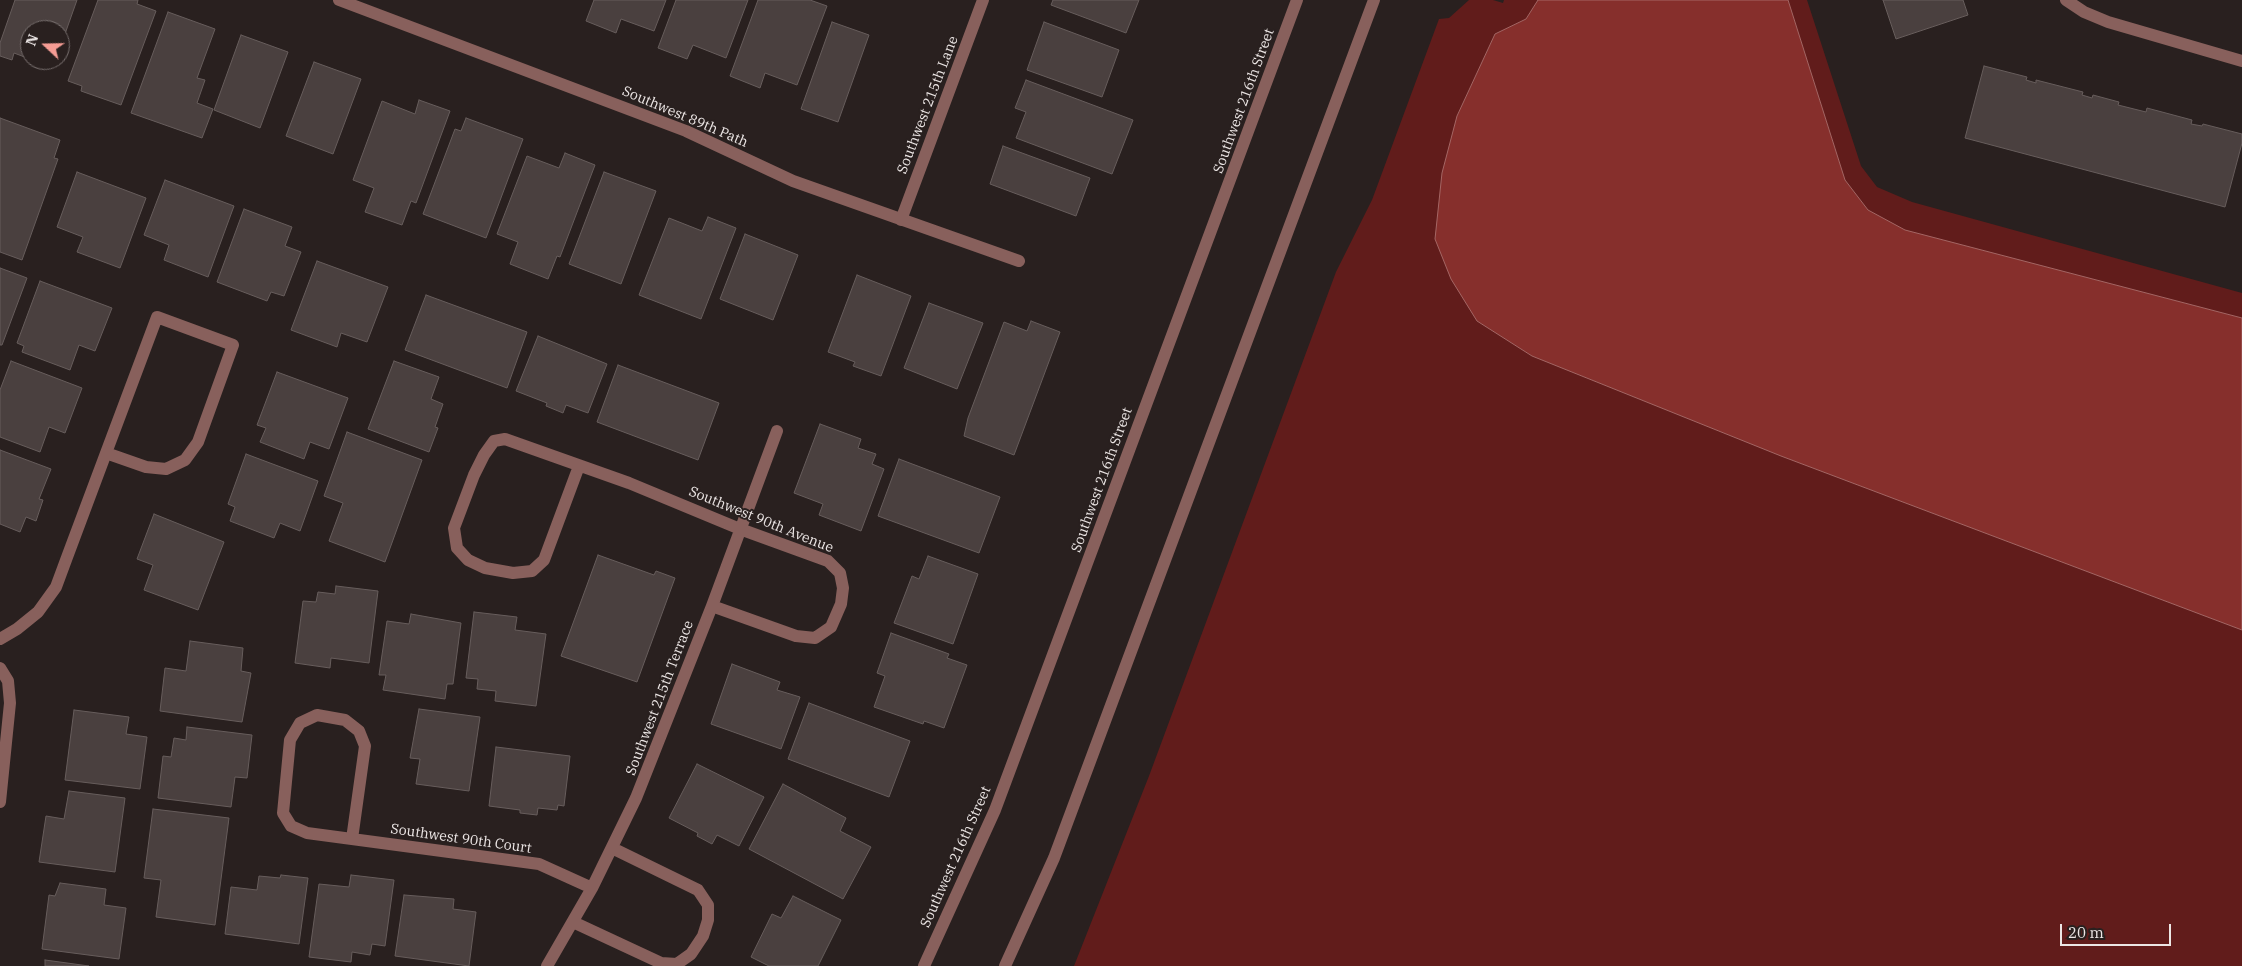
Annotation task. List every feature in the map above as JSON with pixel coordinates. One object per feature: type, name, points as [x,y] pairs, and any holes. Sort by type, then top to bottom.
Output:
[{"type":"street","name":"Southwest 89th Path","points":[[338,0],[636,110],[686,130],[794,181],[1020,261]]},
{"type":"street","name":"Southwest 215th Lane","points":[[901,220],[983,0]]},
{"type":"street","name":"Southwest 216th Street","points":[[924,966],[994,810],[1297,0]]},
{"type":"street","points":[[1005,966],[1054,858],[1374,0]]},
{"type":"street","points":[[2066,0],[2084,12],[2108,22],[2242,61]]},
{"type":"street","points":[[0,639],[17,629],[38,612],[56,587],[106,453],[157,317],[233,345],[198,442],[185,460],[166,469],[146,467],[106,453]]},
{"type":"street","name":"Southwest 215th Terrace","points":[[547,966],[592,888],[636,798],[712,606],[777,431]]},
{"type":"street","name":"Southwest 90th Avenue","points":[[579,466],[544,560],[532,571],[512,573],[485,568],[468,560],[457,548],[454,528],[474,475],[484,455],[494,441],[505,439],[629,483],[740,529],[828,561],[840,573],[843,588],[841,604],[831,627],[815,638],[796,636],[712,606]]},
{"type":"street","points":[[0,668],[8,681],[10,703],[2,766],[0,802]]},
{"type":"street","name":"Southwest 90th Court","points":[[352,839],[365,746],[359,730],[345,720],[317,715],[300,723],[290,740],[283,813],[292,826],[307,833],[539,864],[592,888]]},
{"type":"street","points":[[573,922],[661,963],[677,964],[691,954],[703,936],[708,920],[708,905],[698,890],[612,848]]},
{"type":"shaded area","points":[[1469,0],[1493,0],[1503,3],[1504,0],[1538,0],[1526,19],[1495,34],[1457,116],[1477,321],[1532,356],[1781,456],[2242,630],[2242,966],[1074,966],[1149,776],[1336,272],[1372,200],[1439,19],[1449,18]]},
{"type":"shaded area","points":[[1538,0],[1788,0],[1845,180],[1868,210],[1905,230],[2242,318],[2242,630],[1781,456],[1532,356],[1477,321],[1451,279],[1435,239],[1442,173],[1457,116],[1495,34],[1526,19]]},
{"type":"shaded area","points":[[1788,0],[1807,0],[1861,166],[1877,187],[1912,202],[2242,293],[2242,318],[1904,230],[1868,210],[1845,180]]},
{"type":"building","points":[[15,0],[77,0],[70,20],[20,20],[20,55],[14,53],[12,60],[0,56],[0,43]]},
{"type":"building","points":[[98,0],[138,0],[137,4],[156,11],[121,105],[81,91],[82,86],[68,81]]},
{"type":"building","points":[[594,0],[666,0],[654,31],[621,19],[616,33],[586,21]]},
{"type":"building","points":[[676,0],[748,0],[726,58],[693,45],[687,59],[658,48]]},
{"type":"building","points":[[758,0],[810,0],[827,6],[797,85],[765,73],[760,88],[730,76]]},
{"type":"building","points":[[1053,0],[1139,0],[1126,33],[1051,5]]},
{"type":"building","points":[[1883,0],[1963,0],[1968,15],[1896,39]]},
{"type":"building","points":[[168,12],[215,29],[197,78],[205,80],[197,103],[213,109],[202,138],[131,113]]},
{"type":"building","points":[[832,22],[869,35],[838,122],[801,109]]},
{"type":"building","points":[[1044,22],[1119,50],[1102,97],[1027,70]]},
{"type":"building","points":[[241,35],[288,52],[260,128],[214,110]]},
{"type":"building","points":[[314,62],[361,79],[333,154],[286,136]]},
{"type":"building","points":[[1984,66],[2027,77],[2026,80],[2036,83],[2036,80],[2083,92],[2082,95],[2092,98],[2093,95],[2119,102],[2118,105],[2146,112],[2147,108],[2192,120],[2191,124],[2202,126],[2203,124],[2242,134],[2242,143],[2225,207],[1965,138]]},
{"type":"building","points":[[1026,80],[1133,120],[1112,174],[1016,138],[1026,112],[1015,108]]},
{"type":"building","points":[[419,100],[450,111],[416,203],[411,201],[402,225],[365,212],[374,188],[353,180],[382,101],[415,114]]},
{"type":"building","points":[[0,118],[60,140],[54,158],[58,159],[22,260],[0,252]]},
{"type":"building","points":[[466,118],[523,139],[486,238],[423,214],[455,129],[461,131]]},
{"type":"building","points":[[1003,146],[1090,178],[1076,216],[990,184]]},
{"type":"building","points":[[565,153],[595,165],[560,257],[557,256],[548,279],[510,264],[518,242],[497,234],[527,156],[559,168]]},
{"type":"building","points":[[77,172],[146,198],[120,268],[77,252],[83,237],[57,227]]},
{"type":"building","points":[[604,172],[656,191],[621,284],[569,264]]},
{"type":"building","points":[[165,180],[234,206],[208,277],[164,260],[169,245],[144,235]]},
{"type":"building","points":[[244,209],[292,227],[285,246],[301,252],[284,296],[271,292],[267,301],[217,282]]},
{"type":"building","points":[[708,217],[736,228],[701,319],[639,295],[669,218],[702,231]]},
{"type":"building","points":[[745,234],[798,255],[773,320],[720,299]]},
{"type":"building","points":[[317,261],[388,287],[367,342],[341,333],[337,347],[291,330]]},
{"type":"building","points":[[0,268],[27,278],[2,345],[0,345]]},
{"type":"building","points":[[857,275],[911,296],[881,376],[853,366],[855,362],[828,352]]},
{"type":"building","points":[[40,281],[112,308],[95,351],[79,345],[70,370],[22,352],[24,346],[17,343]]},
{"type":"building","points":[[426,295],[527,332],[507,388],[405,350]]},
{"type":"building","points":[[929,303],[983,323],[957,389],[904,368]]},
{"type":"building","points":[[1031,321],[1060,332],[1014,455],[964,436],[968,418],[1004,322],[1027,331]]},
{"type":"building","points":[[538,336],[607,364],[588,413],[566,405],[563,413],[546,406],[547,403],[516,391]]},
{"type":"building","points":[[11,361],[82,388],[65,433],[49,427],[40,452],[0,437],[0,390]]},
{"type":"building","points":[[394,361],[439,377],[431,399],[443,404],[435,427],[438,428],[429,452],[368,429]]},
{"type":"building","points":[[618,365],[719,403],[698,460],[597,422]]},
{"type":"building","points":[[277,372],[348,398],[329,449],[310,442],[304,459],[260,442],[266,428],[257,425]]},
{"type":"building","points":[[820,424],[861,439],[858,448],[876,454],[872,464],[884,469],[861,531],[819,515],[823,504],[794,493]]},
{"type":"building","points":[[347,432],[422,460],[385,562],[329,541],[343,503],[324,496]]},
{"type":"building","points":[[0,450],[51,469],[39,499],[43,500],[36,521],[26,517],[20,532],[0,524]]},
{"type":"building","points":[[246,454],[318,481],[300,531],[280,523],[274,538],[230,521],[235,507],[228,504]]},
{"type":"building","points":[[899,459],[1000,497],[979,553],[878,516]]},
{"type":"building","points":[[154,514],[224,542],[198,610],[144,590],[153,565],[137,559]]},
{"type":"building","points":[[598,555],[654,575],[656,571],[675,578],[637,682],[561,656]]},
{"type":"building","points":[[928,556],[978,574],[953,644],[894,623],[912,576],[919,579]]},
{"type":"building","points":[[336,586],[378,591],[369,663],[331,658],[330,668],[295,663],[303,601],[316,602],[318,592],[335,594]]},
{"type":"building","points":[[474,612],[517,617],[515,630],[546,634],[536,706],[495,701],[496,691],[477,689],[478,679],[466,678]]},
{"type":"building","points":[[411,614],[461,623],[453,684],[447,684],[445,699],[383,690],[386,675],[379,675],[387,621],[409,624]]},
{"type":"building","points":[[891,633],[949,654],[947,658],[967,665],[944,728],[924,721],[923,724],[874,707],[885,676],[877,673]]},
{"type":"building","points":[[190,641],[243,648],[241,671],[251,673],[242,722],[160,711],[165,668],[186,671]]},
{"type":"building","points":[[732,664],[780,682],[777,690],[800,697],[781,749],[711,724]]},
{"type":"building","points":[[809,703],[910,741],[889,797],[788,759]]},
{"type":"building","points":[[419,709],[480,717],[469,791],[416,784],[420,759],[410,758]]},
{"type":"building","points":[[74,710],[129,717],[126,734],[147,737],[140,789],[65,780]]},
{"type":"building","points":[[187,727],[252,735],[247,778],[235,777],[231,807],[158,798],[163,756],[171,757],[174,738],[186,740]]},
{"type":"building","points":[[496,747],[570,756],[564,806],[558,805],[557,810],[538,808],[537,815],[520,813],[520,810],[489,806]]},
{"type":"building","points":[[697,764],[764,797],[739,846],[717,835],[712,844],[697,836],[698,833],[669,818]]},
{"type":"building","points":[[783,784],[846,818],[840,831],[871,847],[843,899],[749,849]]},
{"type":"building","points":[[69,791],[125,798],[115,872],[39,862],[46,816],[64,819]]},
{"type":"building","points":[[153,809],[229,818],[215,925],[156,917],[161,880],[144,878]]},
{"type":"building","points":[[281,875],[308,878],[299,944],[225,934],[231,887],[257,890],[259,876],[280,878]]},
{"type":"building","points":[[351,875],[394,880],[385,946],[372,944],[370,955],[352,952],[351,962],[309,957],[319,884],[349,887]]},
{"type":"building","points":[[60,883],[106,889],[104,905],[126,908],[119,959],[42,949],[49,895],[55,896]]},
{"type":"building","points":[[404,895],[454,899],[453,909],[476,912],[469,966],[395,956]]},
{"type":"building","points":[[793,896],[841,920],[818,966],[769,966],[751,957],[772,914],[781,918]]},
{"type":"building","points":[[45,960],[89,966],[45,966]]}]
